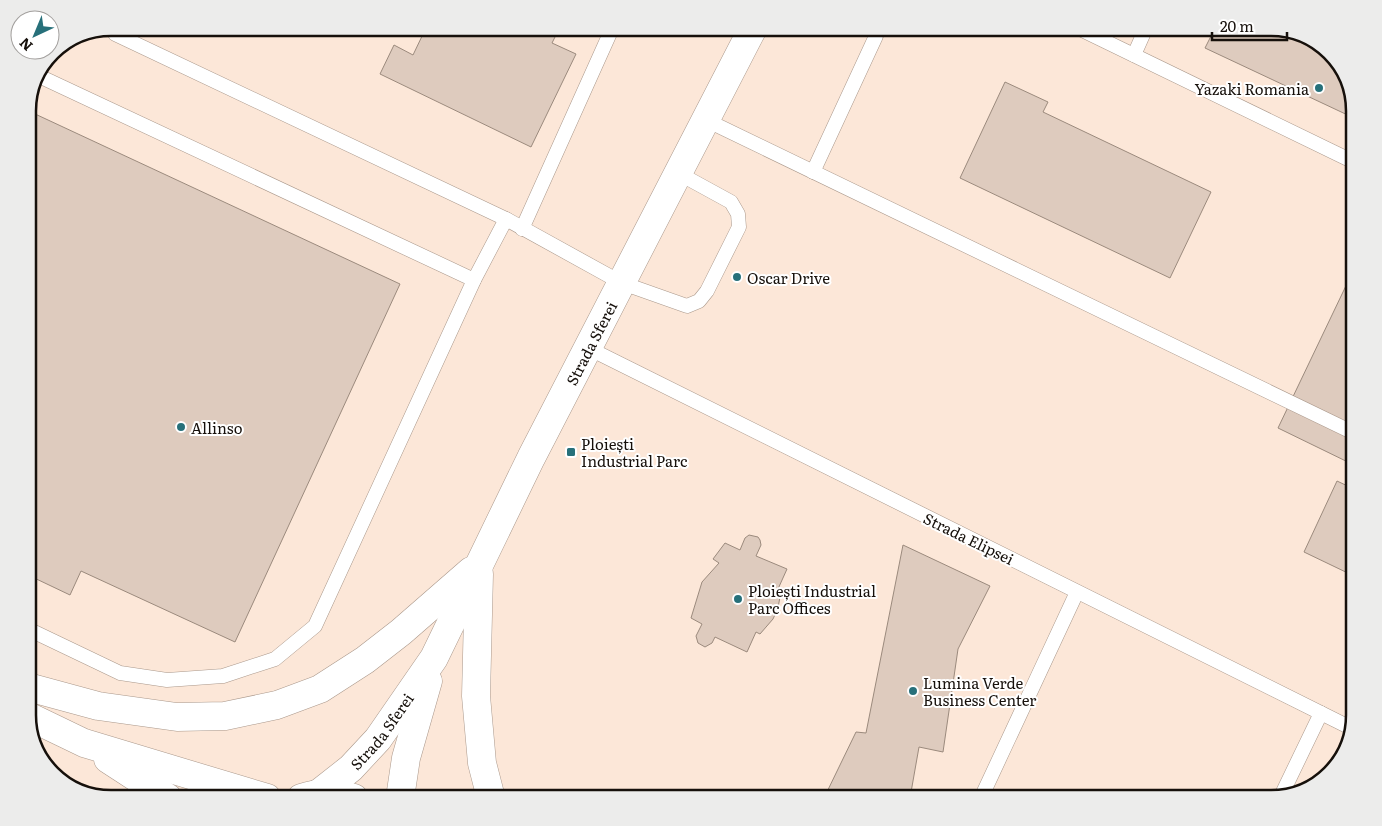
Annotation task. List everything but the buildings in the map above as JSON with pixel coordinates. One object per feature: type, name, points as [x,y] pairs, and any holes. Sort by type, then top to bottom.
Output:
[{"type":"street","name":"Strada Sferei","points":[[318,790],[351,768],[378,739],[434,658],[531,458],[749,36]]},
{"type":"street","points":[[36,689],[98,706],[176,717],[225,716],[276,705],[320,689],[365,660],[479,564]]},
{"type":"street","points":[[479,564],[476,696],[482,762],[489,790]]},
{"type":"street","name":"Strada Sferei","points":[[401,790],[406,758],[434,658]]},
{"type":"street","points":[[36,720],[84,743],[156,790]]},
{"type":"street","points":[[84,743],[240,790]]},
{"type":"lane","points":[[119,36],[506,219],[622,283],[687,306],[698,301],[707,290],[739,226],[738,214],[731,202],[678,173]]},
{"type":"lane","points":[[522,229],[609,36]]},
{"type":"lane","points":[[813,172],[876,36]]},
{"type":"lane","points":[[1096,36],[1346,158]]},
{"type":"lane","points":[[1134,55],[1142,36]]},
{"type":"lane","points":[[44,78],[474,280]]},
{"type":"lane","points":[[706,120],[1346,429]]},
{"type":"lane","points":[[36,633],[120,673],[167,680],[223,676],[275,659],[315,626],[474,280],[506,219]]},
{"type":"lane","name":"Strada Elipsei","points":[[588,348],[1345,725]]},
{"type":"lane","points":[[985,790],[1077,592]]},
{"type":"lane","points":[[1285,788],[1321,713]]},
{"type":"shaded area","points":[[112,36],[1270,36],[1290,39],[1308,46],[1324,58],[1338,78],[1346,107],[1346,714],[1343,734],[1336,752],[1324,768],[1308,780],[1290,787],[1270,790],[112,790],[92,787],[74,780],[55,764],[44,748],[36,719],[36,107],[44,78],[52,66],[57,60],[60,60],[62,55],[83,42]]},
{"type":"place","name":"Yazaki Romania","points":[[1319,88]]},
{"type":"place","name":"Oscar Drive","points":[[737,277]]},
{"type":"place","name":"Allinso","points":[[181,427]]},
{"type":"place","name":"Ploiești Industrial Parc","points":[[571,452]]},
{"type":"place","name":"Ploiești Industrial Parc Offices","points":[[738,599]]},
{"type":"place","name":"Lumina Verde Business Center","points":[[913,691]]}]
